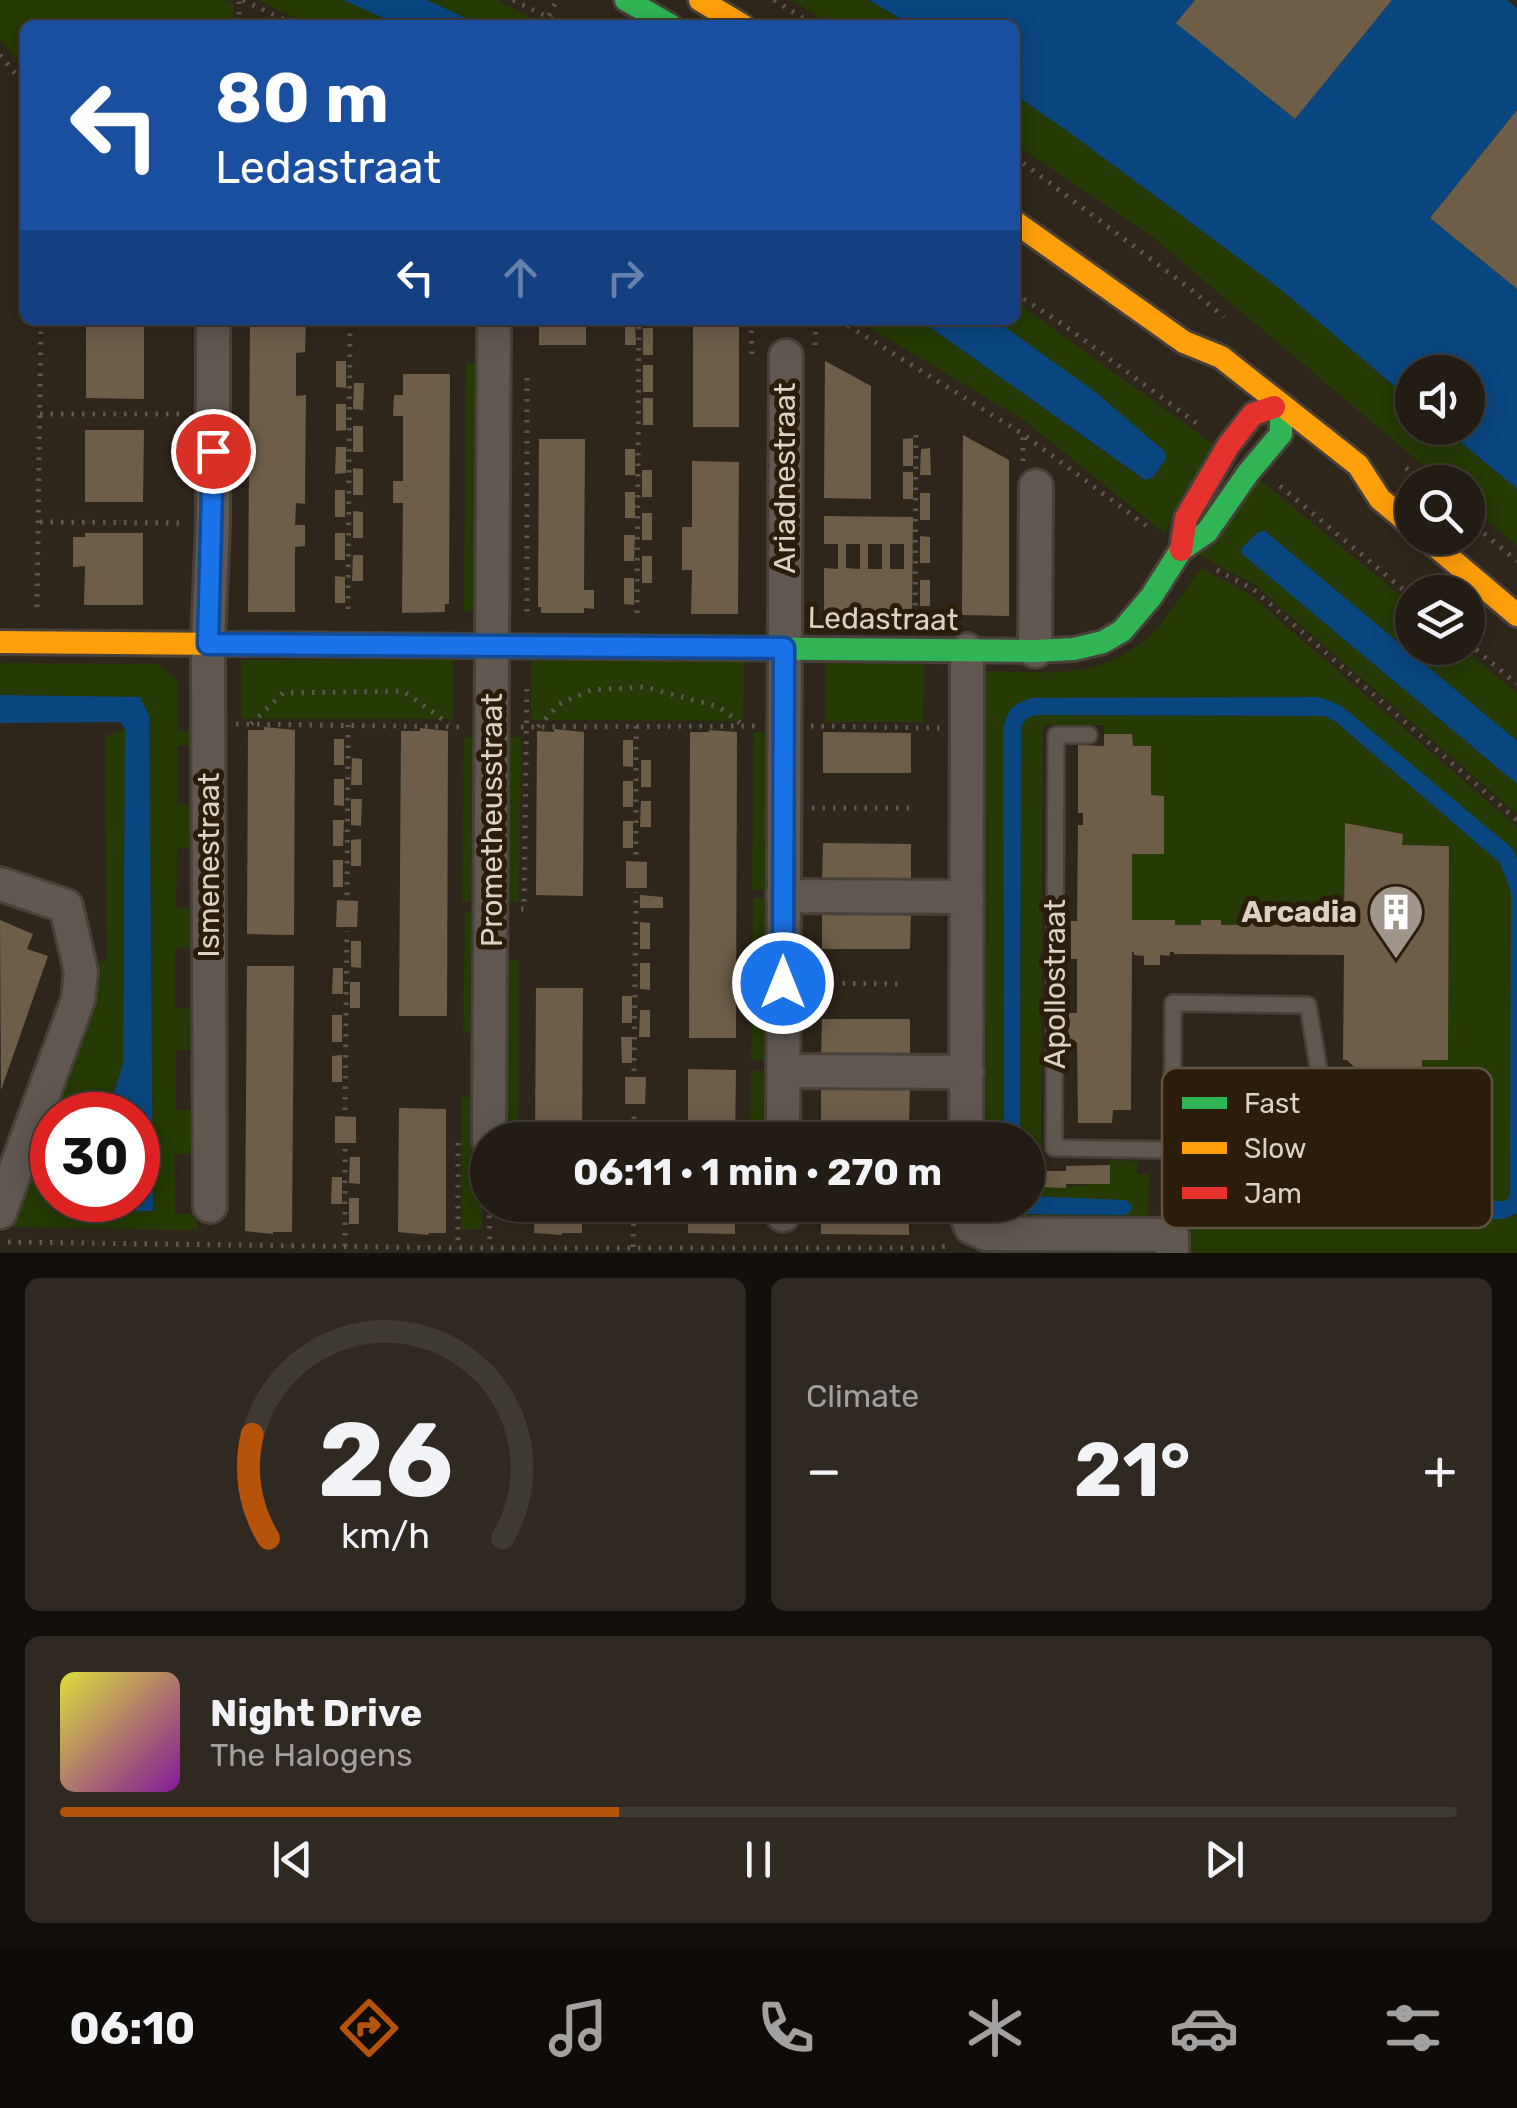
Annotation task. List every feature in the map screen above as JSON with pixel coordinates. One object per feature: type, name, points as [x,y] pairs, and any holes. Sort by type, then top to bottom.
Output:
[{"type":"street","points":[[700,0],[734,20]]},
{"type":"street","points":[[1020,226],[1184,342],[1221,358],[1358,465],[1380,498],[1395,511]]},
{"type":"street","name":"Ismenestraat","points":[[210,1206],[208,644],[214,325]]},
{"type":"street","name":"Prometheusstraat","points":[[490,1122],[494,325]]},
{"type":"street","points":[[1184,342],[1207,378]]},
{"type":"street","name":"Ariadnestraat","points":[[783,1122],[786,356]]},
{"type":"street","points":[[1246,408],[1281,404]]},
{"type":"street","points":[[1281,404],[1288,440]]},
{"type":"street","points":[[1246,408],[1288,440]]},
{"type":"street","name":"Ledastraat","points":[[0,642],[1074,649],[1102,642],[1122,631],[1151,597],[1180,550],[1186,518],[1246,408]]},
{"type":"street","name":"Ledastraat","points":[[1180,550],[1207,532],[1248,473],[1288,440]]},
{"type":"street","points":[[1344,485],[1380,498]]},
{"type":"street","points":[[1035,651],[1036,486]]},
{"type":"street","points":[[1446,555],[1517,615]]},
{"type":"street","points":[[966,1122],[967,650]]},
{"type":"street","points":[[0,884],[66,906],[81,972],[78,1000],[0,1212]]},
{"type":"street","points":[[783,896],[967,897]]},
{"type":"street","points":[[783,1070],[967,1072]]},
{"type":"street","points":[[974,1222],[987,1234],[1172,1244]]},
{"type":"lane","name":"Apollostraat","points":[[1089,735],[1056,735],[1054,1148],[1162,1155]]},
{"type":"lane","points":[[1173,1068],[1173,1003],[1308,1005],[1318,1068]]},
{"type":"path","points":[[241,0],[283,20]]},
{"type":"path","points":[[513,0],[554,20]]},
{"type":"path","points":[[546,20],[556,0]]},
{"type":"path","points":[[774,0],[806,20]]},
{"type":"path","points":[[0,55],[20,79]]},
{"type":"path","points":[[36,642],[40,325]]},
{"type":"path","points":[[348,622],[350,325]]},
{"type":"path","points":[[636,621],[634,394],[638,325]]},
{"type":"path","points":[[40,414],[213,414]]},
{"type":"path","points":[[915,624],[916,430]]},
{"type":"path","points":[[40,522],[213,523]]},
{"type":"path","points":[[1485,534],[1517,561]]},
{"type":"path","points":[[1485,657],[1517,684]]},
{"type":"path","points":[[538,727],[559,704],[591,690],[645,687],[719,707],[745,726]]},
{"type":"path","points":[[250,724],[283,692],[404,692],[452,726]]},
{"type":"path","points":[[208,724],[967,728]]},
{"type":"path","points":[[347,895],[348,725]]},
{"type":"path","points":[[636,726],[636,855]]},
{"type":"path","points":[[784,808],[911,808]]},
{"type":"path","points":[[634,1071],[636,892]]},
{"type":"path","points":[[346,1110],[350,1063],[348,931]]},
{"type":"path","points":[[783,983],[898,984]]},
{"type":"path","points":[[634,1110],[634,1122]]},
{"type":"path","points":[[344,1246],[345,1146]]},
{"type":"path","points":[[489,1222],[490,1247]]},
{"type":"path","points":[[634,1222],[634,1246]]},
{"type":"path","points":[[0,1241],[744,1250],[936,1248],[952,1244],[965,1222]]},
{"type":"path","points":[[30,1253],[33,1244]]},
{"type":"green space","points":[[0,0],[234,3],[234,20],[20,20],[20,63],[0,40]]},
{"type":"green space","points":[[258,0],[343,0],[388,20],[299,20]]},
{"type":"green space","points":[[427,0],[497,0],[536,20],[469,20]]},
{"type":"green space","points":[[792,0],[869,0],[903,20],[823,20]]},
{"type":"green space","points":[[1020,98],[1279,288],[1395,387],[1395,442],[1149,234],[1020,147]]},
{"type":"green space","points":[[1020,305],[1217,447],[1164,533],[1025,421],[865,325],[927,325],[1144,480],[1153,477],[1166,459],[1001,325],[1020,325]]},
{"type":"green space","points":[[466,363],[485,363],[484,611],[464,611]]},
{"type":"green space","points":[[1399,445],[1464,445],[1517,489],[1517,546],[1485,519],[1485,465],[1423,465]]},
{"type":"green space","points":[[1255,476],[1395,591],[1395,639],[1265,531],[1241,553],[1517,784],[1517,814],[1254,584],[1197,554]]},
{"type":"green space","points":[[1201,568],[1248,593],[1517,827],[1517,858],[1513,849],[1333,702],[1317,697],[1032,698],[1003,730],[1004,1122],[975,1122],[978,671],[1052,672],[1098,666],[1140,644],[1159,626]]},
{"type":"green space","points":[[453,659],[453,719],[241,719],[241,660]]},
{"type":"green space","points":[[531,661],[744,661],[743,721],[531,720]]},
{"type":"green space","points":[[0,663],[158,664],[177,680],[177,731],[196,731],[196,745],[177,746],[177,805],[196,805],[196,847],[177,848],[176,907],[196,908],[195,948],[175,949],[175,1008],[195,1009],[195,1050],[176,1050],[176,1110],[195,1110],[195,1153],[175,1154],[175,1213],[195,1214],[197,1230],[13,1227],[30,1179],[30,1222],[160,1222],[160,1092],[152,1092],[149,716],[140,697],[0,695]]},
{"type":"green space","points":[[825,663],[924,663],[923,722],[825,722]]},
{"type":"green space","points":[[1426,665],[1483,665],[1517,693],[1517,741]]},
{"type":"green space","points":[[1036,715],[1324,716],[1336,722],[1500,863],[1511,892],[1510,1196],[1506,1201],[1492,1201],[1492,1068],[1422,1068],[1422,1060],[1448,1060],[1449,846],[1402,845],[1402,834],[1345,823],[1344,926],[1318,925],[1317,921],[1298,921],[1297,925],[1250,921],[1249,925],[1221,925],[1201,920],[1201,925],[1175,925],[1174,920],[1132,920],[1132,854],[1164,854],[1164,796],[1151,795],[1150,746],[1133,746],[1132,734],[1104,734],[1104,725],[1043,725],[1041,1122],[1020,1122],[1021,727],[1027,718]]},
{"type":"green space","points":[[125,729],[123,1064],[114,1092],[60,1092],[72,1059],[91,962],[107,961],[105,736]]},
{"type":"green space","points":[[754,732],[775,733],[773,890],[752,890]]},
{"type":"green space","points":[[464,737],[485,737],[483,902],[462,901]]},
{"type":"green space","points":[[501,737],[521,737],[519,902],[498,901]]},
{"type":"green space","points":[[753,898],[773,898],[771,1060],[751,1060]]},
{"type":"green space","points":[[465,912],[484,912],[482,1032],[463,1032]]},
{"type":"green space","points":[[500,959],[519,960],[518,1122],[498,1122]]},
{"type":"green space","points":[[751,1071],[771,1071],[771,1122],[750,1122]]},
{"type":"green space","points":[[461,1097],[482,1097],[482,1122],[470,1122],[470,1222],[482,1222],[482,1229],[462,1229]]},
{"type":"green space","points":[[1110,1160],[1137,1161],[1137,1174],[1149,1174],[1148,1225],[990,1222],[1045,1222],[1045,1214],[1125,1215],[1045,1199],[1045,1186],[1110,1184]]},
{"type":"green space","points":[[1517,1213],[1517,1253],[1190,1253],[1190,1228],[1492,1228],[1492,1214]]},
{"type":"water","points":[[343,0],[427,0],[469,20],[388,20]]},
{"type":"water","points":[[869,0],[1195,0],[1177,23],[1295,119],[1392,0],[1507,0],[1517,8],[1517,110],[1430,218],[1517,289],[1517,489],[1464,445],[1485,445],[1485,355],[1395,355],[1395,387],[1279,288],[1020,98],[1020,20],[903,20]]},
{"type":"water","points":[[927,325],[1002,325],[1098,394],[1165,452],[1166,459],[1153,477],[1145,480]]},
{"type":"water","points":[[1265,531],[1395,639],[1395,665],[1426,665],[1517,741],[1517,784],[1241,553],[1258,532]]},
{"type":"water","points":[[0,695],[140,697],[149,716],[152,1092],[114,1092],[123,1064],[125,729],[120,722],[0,723]]},
{"type":"water","points":[[1317,697],[1344,708],[1513,849],[1517,858],[1517,1213],[1492,1219],[1492,1201],[1506,1201],[1510,1196],[1511,892],[1500,863],[1336,722],[1324,716],[1027,718],[1021,727],[1020,1122],[1004,1122],[1003,730],[1015,705],[1032,698]]},
{"type":"water","points":[[1045,1197],[1125,1200],[1132,1205],[1126,1215],[1045,1214]]},
{"type":"building","points":[[1195,0],[1392,0],[1295,119],[1176,23]]},
{"type":"building","points":[[1517,110],[1517,289],[1430,218]]},
{"type":"building","points":[[250,325],[306,325],[305,352],[296,353],[296,396],[306,395],[305,504],[296,503],[295,525],[305,525],[305,546],[295,547],[295,612],[248,612]]},
{"type":"building","points":[[539,325],[586,325],[586,345],[539,345]]},
{"type":"building","points":[[625,325],[635,325],[636,345],[625,345]]},
{"type":"building","points":[[693,325],[739,325],[739,427],[693,427]]},
{"type":"building","points":[[86,326],[144,326],[144,399],[86,398]]},
{"type":"building","points":[[643,328],[653,328],[653,355],[643,355]]},
{"type":"building","points":[[336,361],[346,361],[346,388],[336,387]]},
{"type":"building","points":[[825,361],[871,386],[871,499],[824,498]]},
{"type":"building","points":[[643,365],[653,365],[653,392],[643,392]]},
{"type":"building","points":[[403,374],[450,374],[449,604],[445,604],[445,612],[402,613],[403,503],[393,503],[393,481],[403,481],[403,416],[393,416],[394,395],[403,395]]},
{"type":"building","points":[[354,383],[364,383],[363,410],[353,409]]},
{"type":"building","points":[[643,398],[653,398],[653,425],[643,425]]},
{"type":"building","points":[[336,404],[346,404],[346,430],[336,431]]},
{"type":"building","points":[[353,426],[363,426],[363,452],[353,452]]},
{"type":"building","points":[[85,430],[144,430],[143,502],[85,502]]},
{"type":"building","points":[[963,435],[1009,460],[1009,616],[962,615]]},
{"type":"building","points":[[913,438],[913,466],[903,466],[903,439]]},
{"type":"building","points":[[539,439],[585,439],[584,590],[594,590],[594,609],[584,608],[584,613],[541,613],[538,607]]},
{"type":"building","points":[[336,447],[346,447],[346,473],[335,474]]},
{"type":"building","points":[[930,448],[931,475],[920,475],[921,449]]},
{"type":"building","points":[[625,449],[635,449],[635,475],[625,475]]},
{"type":"building","points":[[692,461],[739,462],[738,614],[691,614],[692,570],[682,570],[682,527],[692,527]]},
{"type":"building","points":[[353,468],[363,469],[363,495],[353,495]]},
{"type":"building","points":[[642,470],[652,470],[652,497],[642,497]]},
{"type":"building","points":[[903,472],[913,472],[913,499],[903,499]]},
{"type":"building","points":[[335,490],[345,490],[345,517],[335,517]]},
{"type":"building","points":[[625,492],[635,492],[635,518],[625,518]]},
{"type":"building","points":[[920,493],[930,493],[930,520],[920,520]]},
{"type":"building","points":[[353,511],[363,512],[363,538],[353,538]]},
{"type":"building","points":[[642,513],[652,513],[652,540],[642,540]]},
{"type":"building","points":[[824,516],[913,517],[912,615],[824,612],[824,568],[838,569],[838,544],[824,544]],"holes":[[[846,544],[860,544],[860,569],[846,568]],[[868,544],[882,544],[882,569],[868,569]],[[890,544],[904,544],[904,569],[890,569]]]},
{"type":"building","points":[[85,533],[143,533],[143,605],[84,605],[85,566],[73,567],[73,537],[85,537]]},
{"type":"building","points":[[335,533],[345,533],[345,560],[335,560]]},
{"type":"building","points":[[624,535],[635,535],[634,561],[624,561]]},
{"type":"building","points":[[920,536],[930,537],[930,563],[920,563]]},
{"type":"building","points":[[353,555],[363,555],[363,581],[352,581]]},
{"type":"building","points":[[642,556],[652,556],[652,583],[642,583]]},
{"type":"building","points":[[335,576],[345,577],[345,603],[335,603]]},
{"type":"building","points":[[624,578],[634,578],[634,605],[624,604]]},
{"type":"building","points":[[920,580],[930,580],[930,606],[920,606]]},
{"type":"building","points":[[248,730],[295,730],[294,935],[247,934]]},
{"type":"building","points":[[401,731],[448,731],[447,1016],[399,1016]]},
{"type":"building","points":[[537,731],[584,732],[583,896],[536,895]]},
{"type":"building","points":[[690,732],[737,732],[736,1038],[689,1038]]},
{"type":"building","points":[[823,732],[911,733],[911,773],[823,773]]},
{"type":"building","name":"Arcadia","points":[[1104,734],[1132,734],[1133,746],[1151,746],[1151,795],[1164,796],[1164,854],[1132,854],[1132,920],[1175,920],[1175,925],[1201,925],[1201,920],[1221,920],[1221,925],[1269,921],[1269,925],[1297,925],[1297,921],[1318,921],[1318,925],[1344,926],[1345,823],[1403,834],[1402,845],[1449,846],[1448,1060],[1422,1060],[1422,1068],[1355,1068],[1343,1060],[1344,955],[1170,952],[1169,956],[1160,955],[1160,965],[1144,965],[1144,956],[1132,952],[1131,1110],[1113,1110],[1112,1123],[1078,1123],[1077,1042],[1068,1042],[1069,1013],[1077,1013],[1077,959],[1071,959],[1071,921],[1077,921],[1078,825],[1083,825],[1083,813],[1078,813],[1078,745],[1104,746]]},
{"type":"building","points":[[334,739],[344,739],[344,765],[334,765]]},
{"type":"building","points":[[623,740],[633,740],[633,767],[623,766]]},
{"type":"building","points":[[352,758],[362,759],[362,785],[351,785]]},
{"type":"building","points":[[641,760],[651,760],[651,787],[641,787]]},
{"type":"building","points":[[334,779],[344,779],[344,806],[334,805]]},
{"type":"building","points":[[623,781],[633,781],[633,807],[623,807]]},
{"type":"building","points":[[351,799],[362,799],[361,826],[351,825]]},
{"type":"building","points":[[641,801],[651,801],[651,827],[640,827]]},
{"type":"building","points":[[333,820],[344,820],[343,846],[333,846]]},
{"type":"building","points":[[623,821],[633,821],[633,848],[623,848]]},
{"type":"building","points":[[361,839],[361,866],[351,866],[351,840]]},
{"type":"building","points":[[823,843],[911,844],[911,884],[822,883]]},
{"type":"building","points":[[333,860],[343,860],[343,887],[333,887]]},
{"type":"building","points":[[626,861],[647,862],[647,888],[626,888]]},
{"type":"building","points":[[640,895],[663,897],[663,908],[640,908]]},
{"type":"building","points":[[337,900],[358,901],[357,927],[336,927]]},
{"type":"building","points":[[822,908],[911,909],[910,949],[822,949]]},
{"type":"building","points":[[0,920],[33,934],[27,949],[48,956],[1,1090]]},
{"type":"building","points":[[640,922],[650,923],[650,949],[640,949]]},
{"type":"building","points":[[351,941],[361,941],[361,968],[351,967]]},
{"type":"building","points":[[640,963],[650,963],[650,990],[640,989]]},
{"type":"building","points":[[247,966],[294,966],[292,1232],[245,1231]]},
{"type":"building","points":[[333,968],[343,968],[343,994],[332,994]]},
{"type":"building","points":[[350,982],[360,982],[360,1008],[350,1008]]},
{"type":"building","points":[[536,988],[583,988],[582,1122],[535,1122]]},
{"type":"building","points":[[622,996],[632,996],[632,1023],[622,1023]]},
{"type":"building","points":[[640,1010],[650,1010],[650,1037],[639,1037]]},
{"type":"building","points":[[332,1015],[342,1015],[342,1042],[332,1042]]},
{"type":"building","points":[[822,1019],[910,1019],[910,1059],[821,1059]]},
{"type":"building","points":[[621,1037],[632,1037],[632,1063],[622,1063]]},
{"type":"building","points":[[342,1055],[342,1082],[332,1082],[332,1056]]},
{"type":"building","points":[[688,1069],[736,1070],[735,1122],[688,1122]]},
{"type":"building","points":[[625,1077],[646,1077],[645,1104],[625,1104]]},
{"type":"building","points":[[821,1084],[910,1085],[909,1122],[821,1122]]},
{"type":"building","points":[[399,1108],[446,1109],[446,1233],[398,1232]]},
{"type":"building","points":[[335,1116],[356,1117],[356,1143],[335,1143]]},
{"type":"building","points":[[350,1157],[360,1157],[360,1184],[349,1183]]},
{"type":"building","points":[[1110,1165],[1110,1184],[1045,1187],[1045,1171],[1066,1171],[1066,1166]]},
{"type":"building","points":[[332,1177],[342,1177],[342,1204],[331,1204]]},
{"type":"building","points":[[349,1198],[359,1198],[359,1224],[349,1224]]},
{"type":"building","points":[[534,1222],[582,1222],[582,1233],[534,1233]]},
{"type":"building","points":[[688,1222],[735,1222],[735,1234],[688,1233]]},
{"type":"building","points":[[821,1222],[909,1222],[909,1235],[821,1234]]},
{"type":"traffic: fast","points":[[626,0],[661,20]]},
{"type":"traffic: fast","points":[[602,647],[1035,651],[1074,649],[1103,642],[1122,631],[1151,597],[1181,550],[1207,532],[1281,434],[1281,404],[1274,407]]},
{"type":"traffic: slow","points":[[700,0],[734,20]]},
{"type":"traffic: slow","points":[[1020,226],[1184,342],[1221,357],[1358,465],[1380,499],[1395,512]]},
{"type":"traffic: slow","points":[[1446,555],[1517,615]]},
{"type":"traffic: slow","points":[[0,642],[602,647]]},
{"type":"traffic: jam","points":[[1181,550],[1186,518],[1228,446],[1253,414],[1274,407]]},
{"type":"place","name":"Arcadia","points":[[1396,961]]},
{"type":"route","points":[[213,451],[208,644],[784,648],[783,983]]}]
